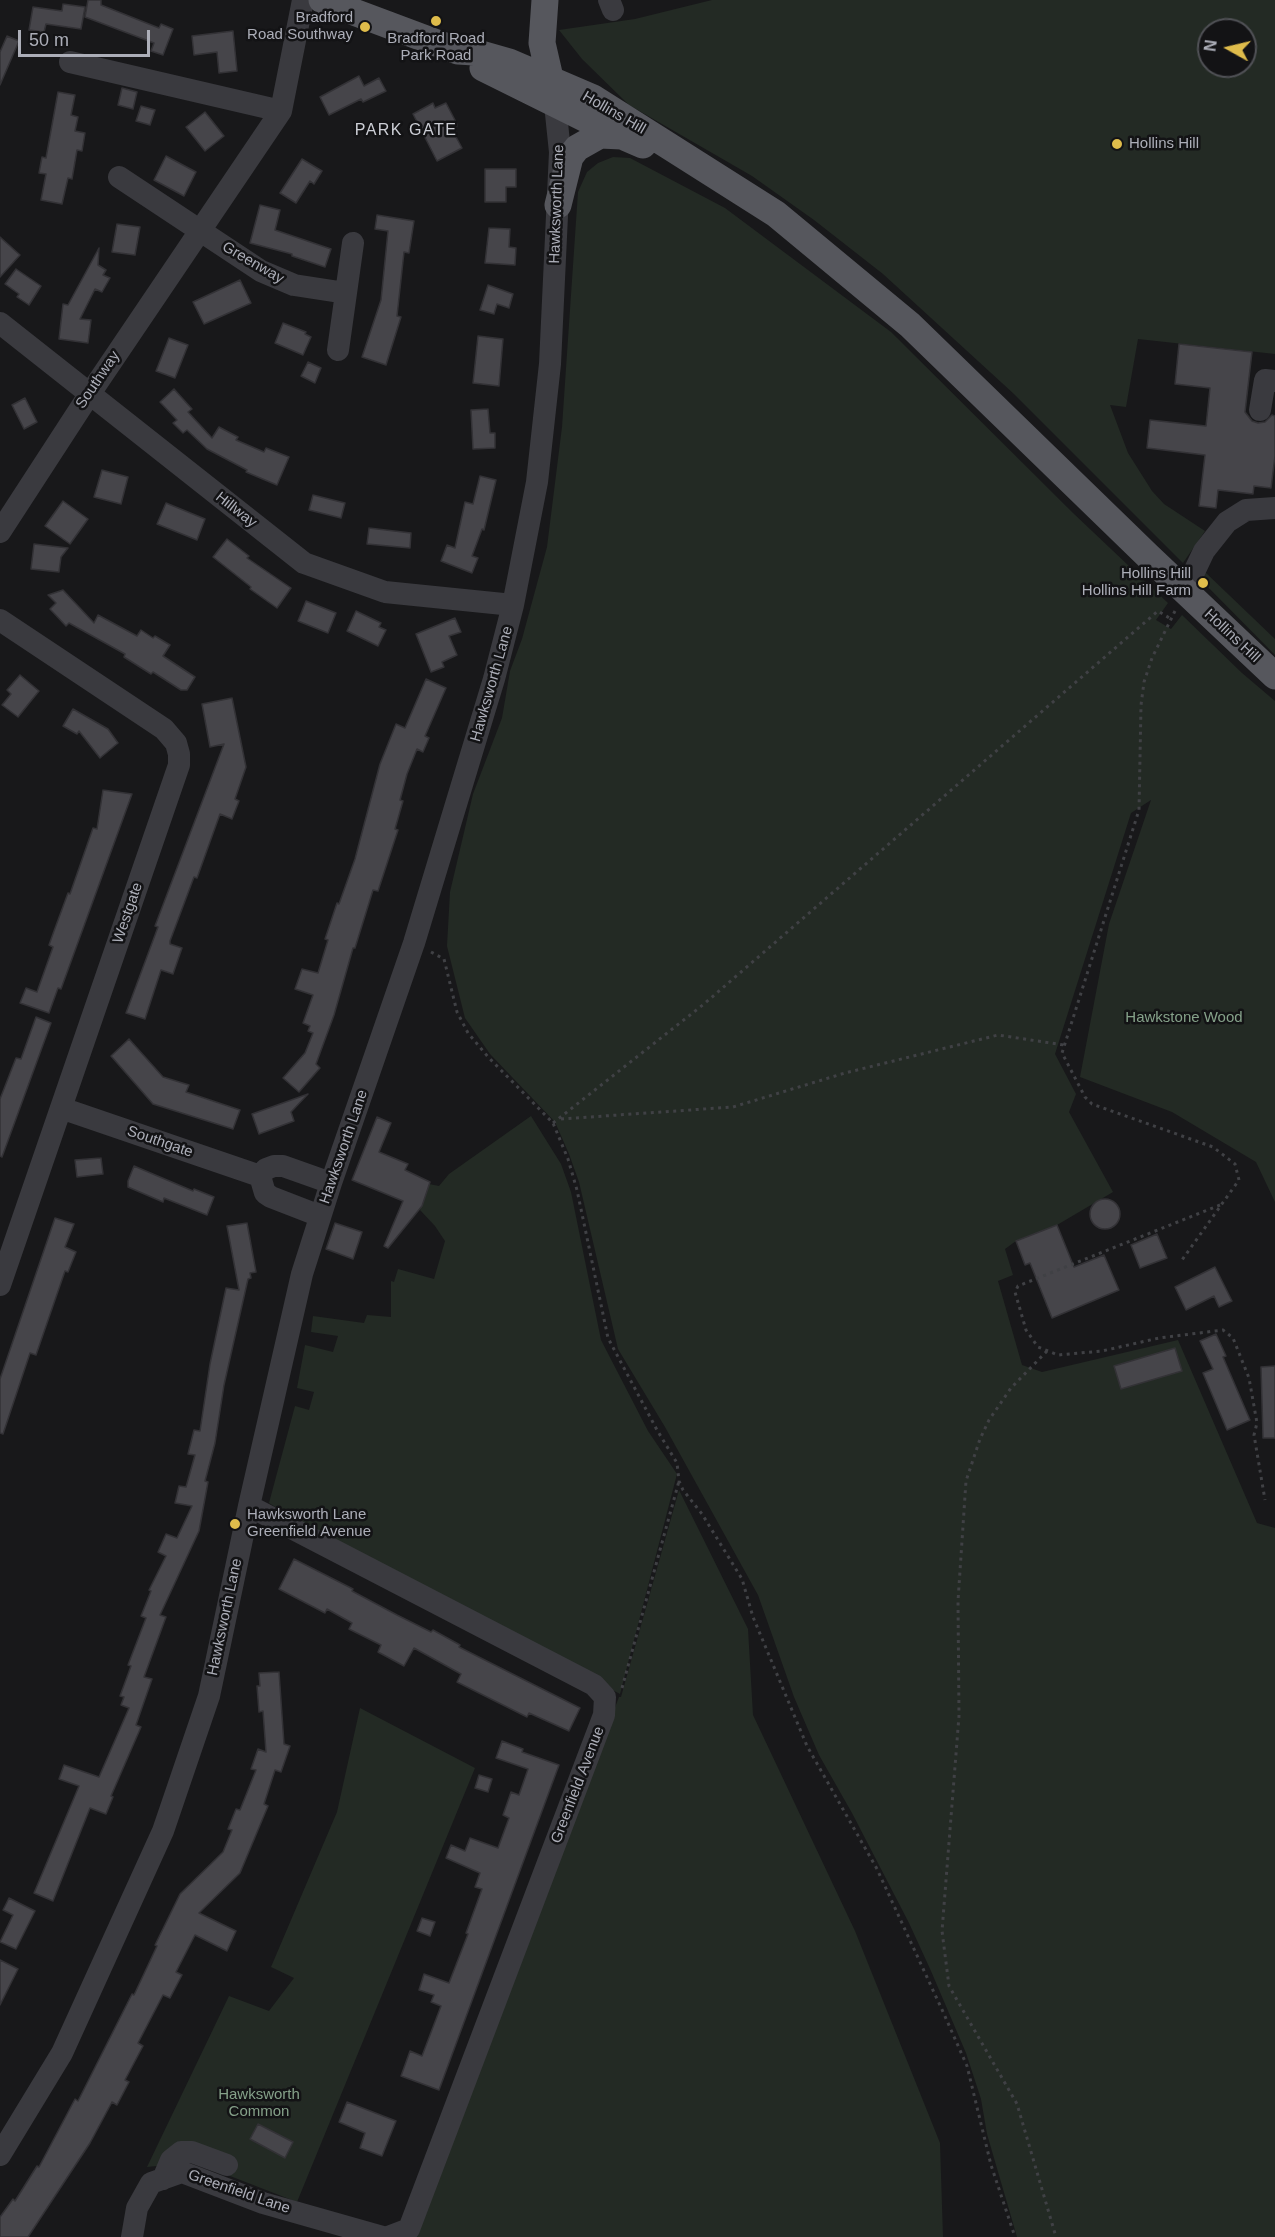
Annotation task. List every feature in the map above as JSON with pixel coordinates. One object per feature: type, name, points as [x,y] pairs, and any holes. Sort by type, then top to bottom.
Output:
[{"type":"main road","points":[[322,0],[458,51],[489,56],[525,68],[553,93]]},
{"type":"main road","points":[[489,56],[512,48],[525,40],[545,4]]},
{"type":"main road","points":[[545,4],[542,44],[553,93]]},
{"type":"main road","points":[[458,51],[476,64],[553,93]]},
{"type":"main road","name":"Hollins Hill","points":[[553,93],[623,136],[643,145],[673,150]]},
{"type":"main road","name":"Hollins Hill","points":[[553,93],[593,98],[776,214],[910,325],[1275,676]]},
{"type":"main road","points":[[558,205],[570,157],[577,148],[600,135],[623,136]]},
{"type":"street","name":"Southway","points":[[0,532],[88,395],[281,111],[303,0]]},
{"type":"street","points":[[70,62],[281,111]]},
{"type":"street","name":"Hawksworth Lane","points":[[0,2155],[62,2053],[163,1831],[209,1696],[249,1506],[302,1274],[414,943],[494,679],[513,605],[539,470],[550,364],[560,141],[553,93]]},
{"type":"street","points":[[119,177],[199,231]]},
{"type":"street","name":"Greenway","points":[[199,231],[261,271],[282,281],[309,288],[346,293]]},
{"type":"street","points":[[338,350],[353,243]]},
{"type":"street","name":"Hillway","points":[[0,323],[88,395],[304,563],[385,592],[513,605]]},
{"type":"street","points":[[1260,410],[1264,380],[1275,381]]},
{"type":"street","points":[[1185,591],[1204,551],[1227,522],[1246,510],[1275,508]]},
{"type":"street","name":"Westgate","points":[[0,620],[164,729],[176,743],[179,754],[179,765],[0,1285]]},
{"type":"street","name":"Southgate","points":[[61,1108],[260,1176]]},
{"type":"street","points":[[320,1216],[271,1197],[260,1184],[260,1176],[266,1169],[283,1166],[331,1183]]},
{"type":"street","points":[[249,1506],[594,1685],[605,1697]]},
{"type":"street","name":"Greenfield Avenue","points":[[388,2237],[409,2229],[604,1715],[605,1697]]},
{"type":"street","points":[[132,2237],[137,2208],[151,2183],[163,2179],[171,2160],[181,2152],[192,2152],[227,2165]]},
{"type":"street","name":"Greenfield Lane","points":[[163,2179],[182,2172],[263,2203],[383,2237]]},
{"type":"path","points":[[1182,1260],[1239,1180],[1235,1164],[1213,1147],[1092,1104],[1085,1097],[1062,1053],[1139,810],[1142,693],[1152,658],[1185,591]]},
{"type":"path","points":[[553,1123],[704,1004],[1158,611],[1171,619]]},
{"type":"path","points":[[414,943],[444,958],[458,1012],[468,1033],[489,1058],[553,1123],[568,1159],[576,1190],[608,1338],[677,1463],[679,1481],[683,1490],[702,1514],[742,1579],[753,1617],[807,1746],[877,1869],[944,2014],[967,2066],[991,2165],[1015,2237]]},
{"type":"path","points":[[560,1119],[733,1107],[845,1073],[998,1035],[1064,1045]]},
{"type":"path","points":[[1222,1204],[1018,1286],[1015,1292],[1026,1330],[1038,1347],[1058,1355],[1102,1351],[1159,1338],[1223,1330],[1233,1338],[1250,1378],[1257,1423],[1254,1436],[1265,1500]]},
{"type":"path","points":[[1047,1351],[1011,1388],[989,1420],[966,1481],[958,1600],[959,1716],[942,1931],[949,1986],[1017,2104],[1056,2237]]},
{"type":"path","points":[[605,1697],[620,1695],[679,1481]]},
{"type":"green space","points":[[712,0],[1275,0],[1275,354],[1138,339],[1126,407],[1110,405],[1128,453],[1152,491],[1164,504],[1205,531],[1183,563],[1014,394],[883,274],[814,220],[752,176],[629,105],[582,59],[559,30],[635,19]]},
{"type":"green space","name":"Hawkstone Wood","points":[[613,157],[630,158],[725,208],[891,332],[1073,513],[1168,603],[1156,620],[1171,629],[1182,615],[1242,673],[1275,701],[1275,1202],[1256,1162],[1172,1112],[1080,1077],[1109,924],[1151,800],[1131,813],[1055,1054],[1076,1094],[1069,1112],[1113,1192],[1057,1225],[1016,1241],[1005,1249],[1013,1275],[998,1281],[1022,1365],[1042,1372],[1178,1340],[1257,1523],[1275,1528],[1275,2237],[1017,2237],[987,2134],[981,2099],[966,2053],[931,1971],[852,1813],[819,1755],[794,1697],[758,1595],[665,1427],[618,1349],[579,1182],[555,1122],[490,1054],[465,1018],[447,946],[450,892],[473,794],[502,718],[510,671],[522,639],[547,547],[562,427],[578,192],[587,172],[598,163]]},
{"type":"green space","points":[[1205,572],[1275,639],[1275,655],[1200,579]]},
{"type":"green space","points":[[531,1116],[561,1164],[571,1192],[601,1340],[648,1431],[677,1474],[620,1694],[296,1520],[269,1503],[295,1406],[309,1410],[314,1392],[297,1388],[305,1345],[333,1352],[338,1336],[311,1332],[313,1316],[364,1323],[367,1315],[391,1317],[391,1281],[394,1282],[398,1269],[434,1279],[445,1241],[420,1210],[429,1184],[439,1186],[449,1174]]},
{"type":"green space","points":[[679,1490],[748,1629],[753,1715],[855,1931],[940,2143],[943,2237],[414,2237],[619,1697],[621,1697]]},
{"type":"green space","name":"Hawksworth Common","points":[[360,1708],[475,1768],[297,2202],[194,2162],[147,2167],[229,1996],[269,2011],[294,1978],[271,1967],[337,1812]]},
{"type":"building","points":[[88,0],[101,0],[101,5],[159,28],[161,24],[173,29],[163,55],[151,51],[154,43],[85,17]]},
{"type":"building","points":[[63,4],[85,7],[81,29],[46,24],[44,32],[29,30],[33,7],[62,11]]},
{"type":"building","points":[[233,31],[237,71],[219,73],[217,52],[194,55],[192,36]]},
{"type":"building","points":[[7,36],[19,41],[0,85],[0,52]]},
{"type":"building","points":[[359,76],[364,86],[379,78],[386,91],[363,102],[361,99],[329,115],[320,97]]},
{"type":"building","points":[[122,88],[137,92],[133,109],[118,105]]},
{"type":"building","points":[[58,92],[75,95],[71,115],[78,117],[75,131],[85,133],[82,151],[77,150],[72,179],[68,178],[62,204],[41,200],[46,174],[39,173],[42,157],[46,158]]},
{"type":"building","points":[[433,103],[435,108],[446,103],[457,124],[455,135],[462,148],[437,161],[413,114]]},
{"type":"building","points":[[141,106],[155,110],[150,125],[136,121]]},
{"type":"building","points":[[205,112],[224,136],[205,151],[186,127]]},
{"type":"building","points":[[166,156],[196,172],[184,196],[154,180]]},
{"type":"building","points":[[302,159],[322,171],[314,184],[310,181],[296,203],[280,193]]},
{"type":"building","points":[[485,169],[516,169],[516,187],[506,187],[506,202],[485,202]]},
{"type":"building","points":[[260,205],[280,210],[275,230],[331,249],[325,267],[292,256],[292,254],[250,243]]},
{"type":"building","points":[[377,215],[414,221],[409,253],[404,252],[397,316],[401,317],[386,365],[362,357],[381,300],[388,231],[375,229]]},
{"type":"building","points":[[117,224],[140,227],[135,255],[112,252]]},
{"type":"building","points":[[489,228],[510,229],[509,247],[516,248],[515,265],[485,263]]},
{"type":"building","points":[[0,237],[20,255],[0,277]]},
{"type":"building","points":[[99,248],[98,265],[106,270],[103,275],[110,278],[102,292],[95,289],[80,319],[91,320],[88,343],[59,339],[63,304],[68,305]]},
{"type":"building","points":[[16,269],[41,286],[29,305],[17,297],[19,294],[5,284]]},
{"type":"building","points":[[240,280],[251,303],[204,324],[193,302]]},
{"type":"building","points":[[488,285],[513,294],[509,308],[497,304],[494,314],[480,310]]},
{"type":"building","points":[[283,323],[306,332],[305,334],[311,337],[303,355],[275,343]]},
{"type":"building","points":[[478,336],[503,339],[499,386],[473,383]]},
{"type":"building","points":[[169,338],[188,345],[175,378],[156,371]]},
{"type":"building","points":[[1179,344],[1252,352],[1245,412],[1252,421],[1258,423],[1265,422],[1272,415],[1275,416],[1275,456],[1271,488],[1254,486],[1253,494],[1218,490],[1216,508],[1199,506],[1205,455],[1147,448],[1150,420],[1206,426],[1210,388],[1175,384]]},
{"type":"building","points":[[308,362],[321,368],[315,383],[301,376]]},
{"type":"building","points":[[174,389],[192,409],[188,412],[212,438],[219,427],[238,437],[236,440],[264,452],[266,448],[289,457],[277,485],[246,472],[247,470],[207,449],[187,430],[183,433],[173,423],[177,420],[160,402]]},
{"type":"building","points":[[25,398],[37,422],[24,429],[12,405]]},
{"type":"building","points":[[488,409],[490,433],[495,433],[495,448],[473,449],[471,410]]},
{"type":"building","points":[[102,470],[128,477],[121,504],[94,497]]},
{"type":"building","points":[[480,476],[496,480],[484,530],[482,529],[472,556],[478,558],[472,573],[441,561],[447,545],[455,548],[465,502],[473,504]]},
{"type":"building","points":[[313,495],[345,503],[341,518],[309,510]]},
{"type":"building","points":[[63,501],[88,519],[70,544],[45,526]]},
{"type":"building","points":[[166,503],[205,519],[197,540],[157,524]]},
{"type":"building","points":[[369,528],[411,533],[410,548],[367,544]]},
{"type":"building","points":[[227,539],[249,556],[247,558],[291,588],[277,608],[250,589],[251,587],[213,557]]},
{"type":"building","points":[[34,544],[68,548],[61,557],[59,572],[31,569]]},
{"type":"building","points":[[63,590],[94,623],[98,615],[137,636],[141,630],[170,645],[163,656],[195,677],[187,690],[181,690],[153,672],[151,674],[124,657],[125,654],[69,623],[66,626],[50,609],[56,603],[48,595]]},
{"type":"building","points":[[306,601],[336,613],[328,633],[298,621]]},
{"type":"building","points":[[356,611],[381,623],[379,627],[386,630],[378,646],[347,631]]},
{"type":"building","points":[[455,618],[461,632],[449,636],[457,655],[442,662],[444,667],[431,672],[416,634]]},
{"type":"building","points":[[20,675],[39,691],[18,717],[2,705],[11,694],[7,690]]},
{"type":"building","points":[[426,679],[446,688],[425,736],[429,738],[423,752],[417,749],[407,774],[400,800],[403,801],[395,829],[398,830],[378,891],[373,890],[355,948],[353,948],[334,1015],[316,1064],[320,1068],[299,1092],[283,1078],[305,1053],[313,1033],[308,1031],[310,1026],[303,1023],[313,995],[295,989],[302,969],[318,973],[328,940],[325,939],[355,859],[380,764],[396,724],[405,728]]},
{"type":"building","points":[[232,698],[246,767],[235,799],[239,801],[232,819],[220,814],[197,878],[194,877],[170,941],[170,944],[182,948],[173,974],[161,970],[145,1019],[126,1013],[158,927],[155,926],[224,744],[210,747],[202,704]]},
{"type":"building","points":[[73,709],[108,729],[118,743],[100,758],[79,731],[77,734],[63,726]]},
{"type":"building","points":[[103,790],[132,794],[61,989],[58,988],[49,1013],[20,1003],[26,988],[37,992],[53,947],[49,945],[54,931],[68,893],[70,894],[93,828],[97,829]]},
{"type":"building","points":[[36,1017],[51,1023],[2,1157],[0,1156],[0,1099],[16,1058],[21,1059]]},
{"type":"building","points":[[129,1039],[163,1077],[189,1085],[186,1092],[240,1110],[233,1129],[153,1104],[111,1056]]},
{"type":"building","points":[[308,1094],[291,1112],[294,1121],[259,1134],[252,1114]]},
{"type":"building","points":[[377,1117],[391,1123],[379,1152],[408,1164],[405,1170],[430,1182],[422,1206],[388,1248],[384,1246],[403,1201],[352,1180]]},
{"type":"building","points":[[101,1158],[103,1174],[77,1177],[75,1160]]},
{"type":"building","points":[[134,1166],[193,1191],[194,1189],[214,1197],[207,1215],[164,1198],[163,1202],[128,1187]]},
{"type":"building","points":[[1105,1199],[1116,1203],[1120,1214],[1116,1225],[1105,1229],[1094,1225],[1090,1214],[1094,1203]]},
{"type":"building","points":[[55,1218],[74,1224],[65,1247],[76,1252],[68,1272],[65,1271],[36,1355],[30,1353],[3,1434],[0,1433],[0,1379]]},
{"type":"building","points":[[247,1223],[256,1272],[250,1273],[251,1278],[248,1279],[224,1385],[215,1443],[205,1481],[208,1482],[199,1531],[160,1615],[166,1617],[144,1677],[152,1679],[136,1725],[141,1727],[111,1796],[113,1797],[106,1814],[90,1808],[53,1901],[34,1893],[79,1786],[59,1779],[64,1765],[99,1777],[129,1708],[121,1705],[124,1697],[120,1696],[131,1666],[128,1665],[146,1618],[141,1616],[151,1591],[149,1590],[166,1556],[158,1552],[166,1534],[177,1538],[192,1506],[175,1503],[179,1486],[186,1487],[195,1455],[188,1454],[194,1430],[200,1431],[210,1364],[226,1288],[239,1290],[227,1226]]},
{"type":"building","points":[[335,1223],[362,1232],[353,1259],[326,1249]]},
{"type":"building","points":[[1057,1225],[1074,1267],[1104,1255],[1119,1290],[1052,1318],[1030,1263],[1025,1265],[1016,1241]]},
{"type":"building","points":[[1157,1234],[1167,1258],[1140,1268],[1131,1245]]},
{"type":"building","points":[[1215,1267],[1232,1301],[1219,1307],[1214,1296],[1186,1310],[1175,1287]]},
{"type":"building","points":[[1216,1334],[1226,1356],[1223,1357],[1250,1420],[1227,1430],[1203,1373],[1213,1369],[1200,1341]]},
{"type":"building","points":[[1175,1348],[1182,1371],[1121,1389],[1114,1366]]},
{"type":"building","points":[[1275,1366],[1275,1438],[1263,1438],[1261,1367]]},
{"type":"building","points":[[294,1559],[353,1589],[352,1591],[397,1615],[431,1632],[433,1630],[460,1645],[459,1647],[580,1708],[569,1731],[529,1713],[527,1717],[457,1682],[461,1674],[414,1648],[404,1666],[378,1652],[381,1645],[349,1629],[352,1623],[327,1609],[325,1613],[279,1589]]},
{"type":"building","points":[[279,1672],[284,1744],[290,1746],[281,1772],[275,1770],[264,1804],[268,1806],[240,1873],[199,1913],[236,1931],[227,1951],[195,1935],[176,1972],[182,1975],[170,1998],[163,1995],[138,2043],[143,2046],[125,2080],[129,2082],[117,2105],[112,2102],[90,2143],[28,2237],[0,2237],[0,2217],[13,2199],[15,2201],[37,2166],[39,2167],[75,2099],[78,2101],[132,1994],[134,1995],[180,1894],[223,1852],[232,1830],[228,1829],[236,1809],[240,1810],[256,1770],[251,1769],[258,1749],[266,1752],[263,1711],[259,1712],[257,1686],[260,1686],[259,1673]]},
{"type":"building","points":[[502,1741],[523,1749],[522,1752],[559,1765],[439,2090],[401,2076],[410,2051],[422,2056],[441,2006],[431,2002],[434,1995],[419,1990],[424,1974],[449,1983],[482,1889],[475,1887],[480,1873],[446,1858],[451,1845],[465,1851],[470,1838],[498,1848],[509,1818],[503,1815],[511,1792],[519,1795],[528,1769],[496,1758]]},
{"type":"building","points":[[479,1775],[492,1779],[488,1792],[475,1788]]},
{"type":"building","points":[[9,1898],[35,1911],[16,1949],[0,1942],[13,1915],[3,1910]]},
{"type":"building","points":[[422,1918],[435,1922],[430,1936],[417,1931]]},
{"type":"building","points":[[0,1960],[18,1969],[0,2005]]},
{"type":"building","points":[[347,2102],[396,2121],[382,2156],[360,2148],[365,2133],[339,2122]]},
{"type":"building","points":[[258,2124],[293,2142],[285,2158],[250,2139]]},
{"type":"place","name":"Bradford Road Park Road","points":[[436,21]]},
{"type":"place","name":"Bradford Road Southway","points":[[365,27]]},
{"type":"place","name":"Hollins Hill","points":[[1117,144]]},
{"type":"place","name":"Hollins Hill Hollins Hill Farm","points":[[1203,583]]},
{"type":"place","name":"Hawksworth Lane Greenfield Avenue","points":[[235,1524]]},
{"type":"district","name":"PARK GATE","points":[[406,131]]}]
